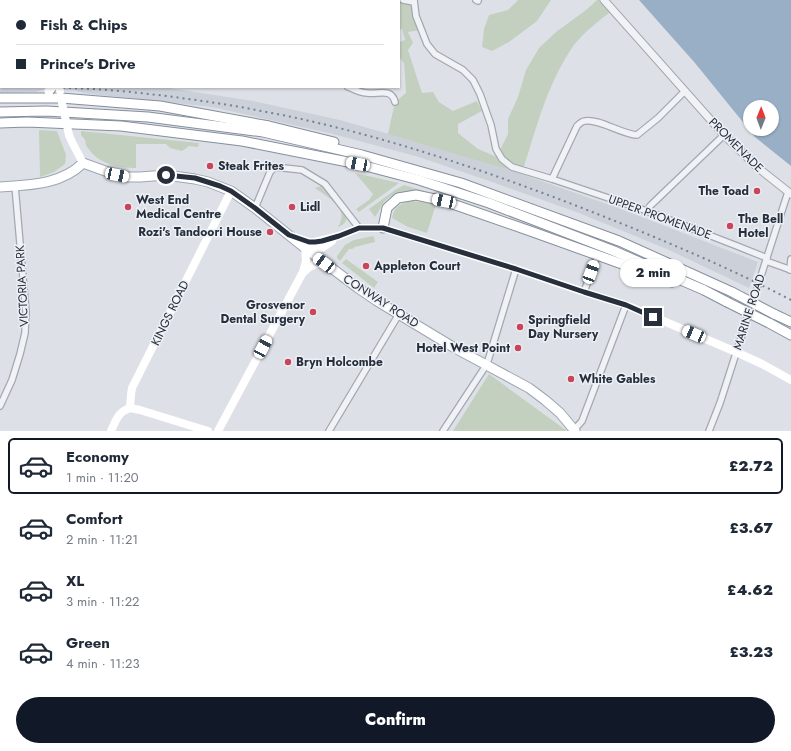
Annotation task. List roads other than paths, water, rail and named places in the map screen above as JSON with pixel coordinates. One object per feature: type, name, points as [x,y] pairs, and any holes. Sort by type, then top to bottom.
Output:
[{"type":"main road","points":[[28,97],[57,93],[160,106],[269,126],[361,150],[461,183],[619,241],[732,292],[791,322]]},
{"type":"main road","points":[[0,98],[28,97],[57,93]]},
{"type":"main road","points":[[0,187],[40,183],[58,179],[78,168],[83,163],[69,135],[57,93]]},
{"type":"main road","points":[[0,112],[46,112],[148,117],[263,132],[362,155],[461,183]]},
{"type":"main road","points":[[0,123],[27,122],[121,126],[242,140],[358,164],[419,180],[489,203],[614,251],[704,290],[791,335]]},
{"type":"main road","name":"CONWAY ROAD","points":[[83,163],[126,177],[166,175],[195,178],[231,191],[255,208],[324,263],[377,301],[453,347],[529,388],[560,413],[575,430]]},
{"type":"main road","name":"KINGS ROAD","points":[[130,408],[132,388],[231,191]]},
{"type":"main road","points":[[383,228],[387,208],[398,198],[416,195],[444,201],[669,281],[704,290]]},
{"type":"main road","points":[[289,235],[309,242],[315,242],[339,236],[359,228],[383,228],[626,305],[736,352],[791,380]]},
{"type":"main road","points":[[218,431],[303,272],[306,261],[305,248],[314,250],[320,249],[339,236]]},
{"type":"main road","points":[[303,272],[309,266],[324,263]]},
{"type":"main road","points":[[111,431],[119,416],[124,410],[130,408],[208,431]]},
{"type":"street","points":[[403,0],[414,1]]},
{"type":"street","name":"PROMENADE","points":[[604,0],[724,134],[757,167],[789,193]]},
{"type":"street","name":"UPPER PROMENADE","points":[[414,1],[416,16],[427,44],[435,54],[464,70],[473,80],[480,94],[491,126],[496,148],[502,159],[512,168],[552,179],[647,212],[737,246],[790,270]]},
{"type":"street","points":[[351,88],[366,94],[389,93],[394,96],[395,102]]},
{"type":"street","points":[[552,179],[577,126],[583,121],[592,121],[637,135],[658,118],[685,91]]},
{"type":"street","points":[[647,212],[650,206],[724,134]]},
{"type":"street","points":[[255,208],[270,172],[275,167],[302,170],[325,184],[359,228]]},
{"type":"street","name":"VICTORIA PARK","points":[[0,406],[12,380],[25,333],[26,312],[15,186]]},
{"type":"street","name":"MARINE ROAD","points":[[709,431],[720,403],[789,193]]},
{"type":"street","points":[[790,270],[791,260]]},
{"type":"street","points":[[584,292],[595,262]]},
{"type":"street","points":[[444,431],[487,364],[516,269]]},
{"type":"street","points":[[575,430],[582,421],[626,305]]},
{"type":"street","points":[[328,431],[399,314]]},
{"type":"water","points":[[639,0],[791,0],[791,166],[754,136],[779,136],[779,100],[743,100],[743,122],[695,63]]},
{"type":"railway","points":[[69,88],[167,96],[241,107],[347,130],[412,148],[508,180],[627,226],[737,273],[791,300]]},
{"type":"place","name":"Steak Frites","points":[[210,166]]},
{"type":"place","name":"The Toad","points":[[757,191]]},
{"type":"place","name":"West End Medical Centre","points":[[128,207]]},
{"type":"place","name":"Lidl","points":[[292,207]]},
{"type":"place","name":"The Bell Hotel","points":[[730,226]]},
{"type":"place","name":"Rozi's Tandoori House","points":[[270,232]]},
{"type":"place","name":"Appleton Court","points":[[366,266]]},
{"type":"place","name":"Grosvenor Dental Surgery","points":[[313,312]]},
{"type":"place","name":"Springfield Day Nursery","points":[[520,327]]},
{"type":"place","name":"Hotel West Point","points":[[518,348]]},
{"type":"place","name":"Bryn Holcombe","points":[[288,362]]},
{"type":"place","name":"White Gables","points":[[571,379]]}]
